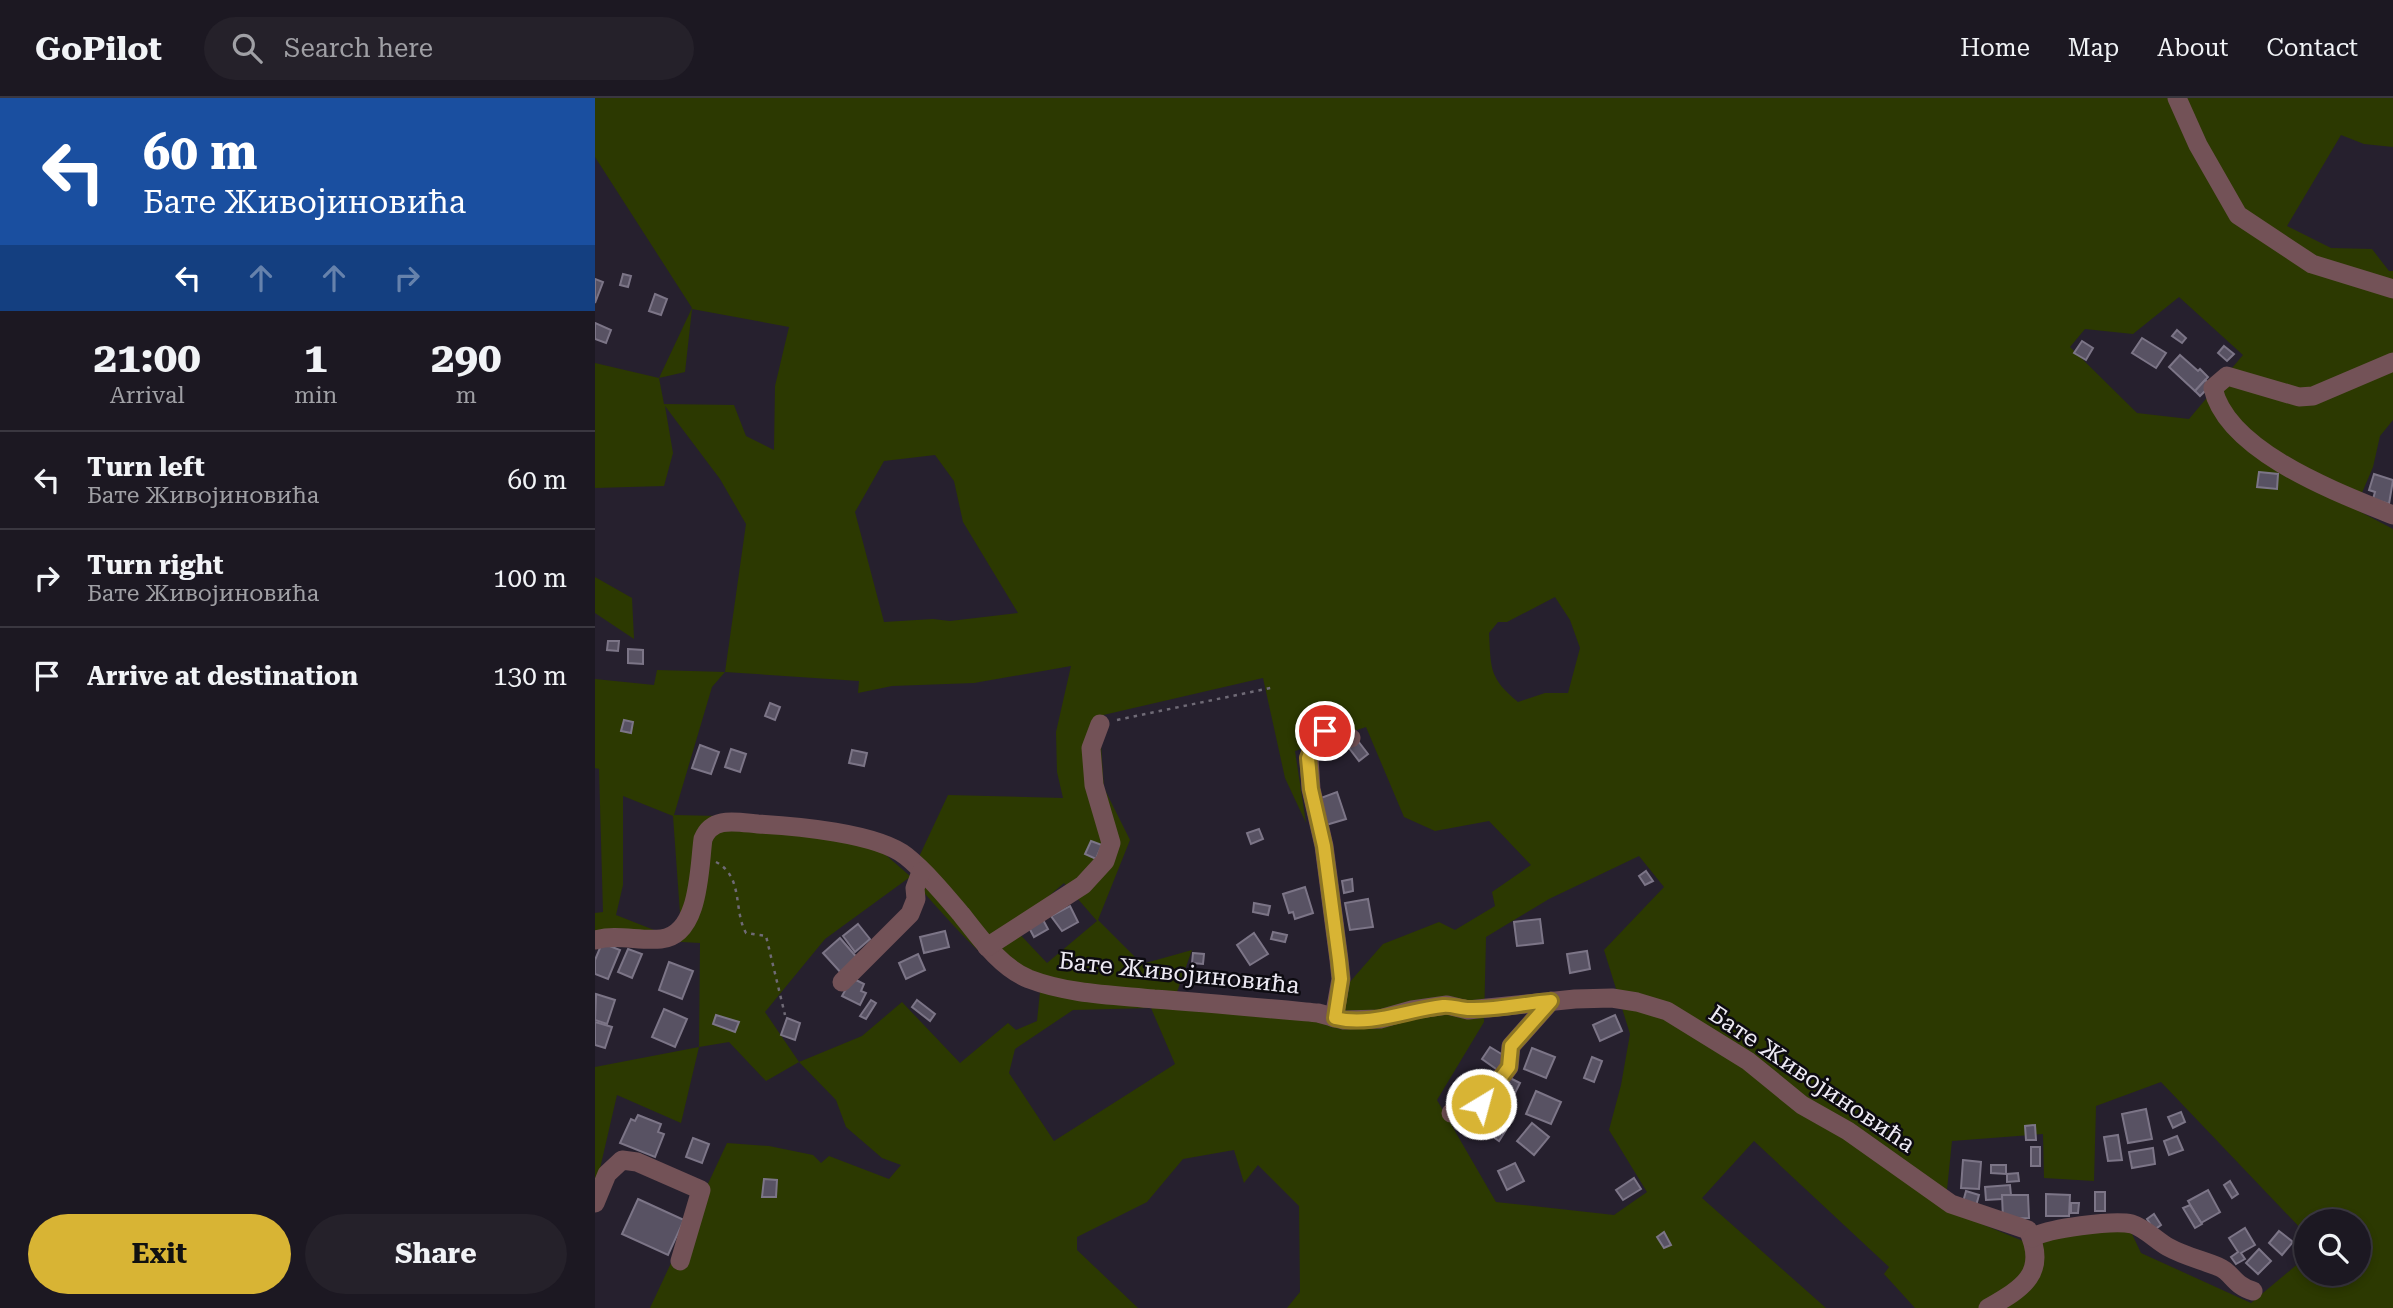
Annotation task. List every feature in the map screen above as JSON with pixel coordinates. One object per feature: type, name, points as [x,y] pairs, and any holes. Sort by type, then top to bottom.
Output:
[{"type":"street","points":[[2177,98],[2198,145],[2238,215],[2312,264],[2393,289]]},
{"type":"street","points":[[2393,362],[2313,396],[2299,397],[2227,376],[2213,388],[2222,412],[2275,460],[2317,483],[2393,515]]},
{"type":"street","points":[[987,947],[1083,885],[1105,861],[1111,843],[1094,785],[1091,748],[1100,724]]},
{"type":"street","points":[[1335,1018],[1341,979],[1324,846],[1311,789],[1308,758],[1314,742],[1325,731],[1338,730],[1351,738]]},
{"type":"street","name":"Бате Живојиновића","points":[[595,940],[608,937],[664,939],[683,927],[693,908],[701,855],[707,830],[713,824],[722,822],[781,825],[880,843],[905,856],[954,905],[987,947],[1015,971],[1050,985],[1097,994],[1318,1013],[1344,1020],[1380,1019],[1412,1010],[1447,1005],[1468,1010],[1612,998],[1667,1011],[1748,1061],[1802,1105],[1848,1131],[1951,1204],[2028,1230],[2032,1238]]},
{"type":"street","points":[[842,982],[910,914],[921,872]]},
{"type":"street","points":[[1451,1113],[1475,1112],[1509,1067],[1511,1046],[1551,1001]]},
{"type":"street","points":[[595,1203],[607,1174],[613,1165],[622,1160],[637,1161],[701,1190],[680,1261]]},
{"type":"street","points":[[1988,1308],[2028,1281],[2035,1267],[2036,1248],[2032,1238],[2073,1227],[2100,1224],[2135,1225],[2170,1248],[2222,1268],[2232,1280],[2253,1291]]},
{"type":"path","points":[[1100,724],[1275,687]]},
{"type":"path","points":[[701,855],[723,866],[735,881],[741,925],[746,933],[766,936],[785,1015]]},
{"type":"green space","points":[[595,98],[2393,98],[2393,147],[2364,144],[2341,135],[2287,226],[2331,248],[2372,249],[2389,271],[2393,271],[2393,420],[2380,436],[2373,467],[2355,509],[2393,529],[2393,1308],[1915,1308],[1884,1274],[1889,1267],[1754,1141],[1702,1198],[1826,1308],[1287,1308],[1300,1292],[1299,1206],[1258,1165],[1244,1183],[1234,1150],[1183,1159],[1147,1202],[1077,1237],[1077,1250],[1138,1308],[650,1308],[727,1143],[769,1146],[813,1155],[821,1163],[829,1156],[889,1179],[901,1165],[882,1158],[846,1127],[836,1100],[799,1062],[766,1081],[729,1042],[699,1047],[700,943],[595,937],[595,913],[603,912],[599,769],[595,768],[595,679],[654,685],[657,670],[725,672],[746,524],[720,479],[665,406],[673,453],[664,486],[595,488],[595,363],[659,378],[692,308],[595,157]],"holes":[[[2179,297],[2243,355],[2189,419],[2137,413],[2070,347],[2085,329],[2133,334]],[[692,309],[789,327],[775,386],[774,450],[746,436],[734,405],[664,404],[659,378],[685,372]],[[935,455],[954,481],[963,522],[1018,613],[950,621],[933,619],[884,622],[855,512],[884,461]],[[1555,597],[1570,620],[1580,648],[1568,693],[1545,693],[1518,702],[1509,694],[1493,672],[1490,656],[1489,633],[1498,622],[1507,622]],[[1071,666],[1056,732],[1057,772],[1063,798],[948,795],[910,876],[887,856],[835,825],[763,817],[674,815],[712,687],[725,672],[859,681],[858,693],[892,686],[974,683]],[[1263,678],[1285,778],[1306,823],[1295,751],[1366,727],[1404,817],[1435,831],[1489,821],[1531,865],[1492,892],[1495,906],[1455,930],[1439,922],[1383,944],[1328,1007],[1177,992],[1192,950],[1142,964],[1098,920],[1130,840],[1104,788],[1099,716]],[[623,796],[673,816],[682,941],[616,915],[623,885]],[[1639,856],[1664,887],[1604,950],[1630,1034],[1621,1085],[1609,1130],[1647,1192],[1614,1215],[1496,1202],[1437,1100],[1484,1022],[1486,937],[1549,899]],[[910,877],[987,958],[1022,984],[1040,992],[1037,1021],[1016,1030],[1008,1023],[960,1063],[902,1002],[862,1036],[799,1062],[765,1012],[825,939]],[[1064,883],[1097,921],[1047,963],[1013,927]],[[1151,1008],[1175,1064],[1054,1141],[1009,1073],[1015,1049],[1073,1010]],[[2161,1082],[2294,1221],[2294,1209],[2371,1209],[2371,1286],[2294,1286],[2294,1267],[2251,1303],[2141,1253],[2123,1215],[2023,1241],[1945,1209],[1952,1141],[2043,1134],[2044,1178],[2094,1181],[2096,1106]]]},
{"type":"green space","points":[[595,577],[632,598],[634,639],[595,613]]},
{"type":"green space","points":[[699,1047],[681,1123],[617,1095],[595,1190],[595,1067]]},
{"type":"building","points":[[623,274],[631,276],[628,287],[620,285]]},
{"type":"building","points":[[595,279],[603,282],[595,303]]},
{"type":"building","points":[[655,294],[667,299],[661,315],[649,311]]},
{"type":"building","points":[[595,323],[611,330],[606,343],[595,339]]},
{"type":"building","points":[[2177,330],[2186,338],[2182,343],[2172,336]]},
{"type":"building","points":[[2142,338],[2166,353],[2156,368],[2132,353]]},
{"type":"building","points":[[2082,341],[2093,348],[2086,360],[2074,353]]},
{"type":"building","points":[[2224,346],[2234,354],[2227,361],[2218,353]]},
{"type":"building","points":[[2180,355],[2208,377],[2195,391],[2169,367]]},
{"type":"building","points":[[2205,380],[2211,385],[2200,396],[2195,391]]},
{"type":"building","points":[[2259,472],[2278,474],[2277,489],[2257,487]]},
{"type":"building","points":[[2374,474],[2393,480],[2389,504],[2373,499],[2375,492],[2369,490]]},
{"type":"building","points":[[608,641],[619,641],[618,651],[607,650]]},
{"type":"building","points":[[628,649],[643,650],[643,664],[628,663]]},
{"type":"building","points":[[770,703],[780,707],[775,720],[765,716]]},
{"type":"building","points":[[624,720],[633,722],[631,733],[621,731]]},
{"type":"building","points":[[1358,741],[1368,754],[1359,761],[1349,748]]},
{"type":"building","points":[[700,745],[719,752],[711,774],[692,768]]},
{"type":"building","points":[[731,749],[746,754],[740,772],[725,767]]},
{"type":"building","points":[[852,750],[867,753],[864,766],[849,763]]},
{"type":"building","points":[[1337,792],[1346,819],[1326,825],[1318,799]]},
{"type":"building","points":[[1259,829],[1263,839],[1251,844],[1247,833]]},
{"type":"building","points":[[1091,841],[1102,845],[1096,859],[1085,854]]},
{"type":"building","points":[[1646,871],[1653,881],[1645,885],[1639,876]]},
{"type":"building","points":[[1352,879],[1353,891],[1344,893],[1342,881]]},
{"type":"building","points":[[1305,887],[1313,913],[1295,919],[1293,912],[1289,913],[1283,894]]},
{"type":"building","points":[[1368,899],[1373,927],[1350,930],[1345,903]]},
{"type":"building","points":[[1254,903],[1270,906],[1268,915],[1253,912]]},
{"type":"building","points":[[1070,906],[1078,922],[1062,931],[1051,916]]},
{"type":"building","points":[[1041,916],[1048,929],[1034,937],[1027,924]]},
{"type":"building","points":[[1540,919],[1543,943],[1517,946],[1514,922]]},
{"type":"building","points":[[858,924],[870,939],[855,952],[843,936]]},
{"type":"building","points":[[945,931],[949,947],[924,953],[920,937]]},
{"type":"building","points":[[1273,932],[1287,935],[1285,942],[1271,939]]},
{"type":"building","points":[[1254,933],[1268,954],[1250,965],[1237,945]]},
{"type":"building","points":[[840,938],[859,960],[843,975],[823,953]]},
{"type":"building","points":[[602,943],[620,950],[608,979],[595,974],[595,960]]},
{"type":"building","points":[[628,949],[642,954],[632,978],[618,972]]},
{"type":"building","points":[[1587,951],[1590,969],[1570,973],[1567,954]]},
{"type":"building","points":[[1193,953],[1204,954],[1203,964],[1192,963]]},
{"type":"building","points":[[918,954],[925,970],[906,979],[899,963]]},
{"type":"building","points":[[669,962],[693,971],[682,999],[659,990]]},
{"type":"building","points":[[852,978],[864,984],[861,991],[866,993],[860,1005],[842,996]]},
{"type":"building","points":[[596,994],[615,1000],[607,1024],[595,1020]]},
{"type":"building","points":[[871,1000],[876,1003],[866,1019],[860,1016]]},
{"type":"building","points":[[917,1000],[935,1014],[930,1021],[912,1007]]},
{"type":"building","points":[[664,1009],[687,1019],[675,1047],[652,1037]]},
{"type":"building","points":[[716,1015],[739,1022],[735,1032],[713,1024]]},
{"type":"building","points":[[1615,1015],[1622,1031],[1600,1041],[1593,1025]]},
{"type":"building","points":[[787,1018],[800,1023],[795,1040],[781,1035]]},
{"type":"building","points":[[595,1022],[612,1027],[605,1048],[595,1045]]},
{"type":"building","points":[[1490,1047],[1508,1058],[1499,1071],[1482,1059]]},
{"type":"building","points":[[1532,1048],[1555,1057],[1546,1078],[1524,1069]]},
{"type":"building","points":[[1592,1057],[1602,1061],[1594,1082],[1584,1078]]},
{"type":"building","points":[[1508,1077],[1520,1083],[1512,1099],[1500,1094]]},
{"type":"building","points":[[1465,1084],[1479,1091],[1474,1100],[1460,1094]]},
{"type":"building","points":[[1536,1091],[1561,1102],[1551,1124],[1526,1114]]},
{"type":"building","points":[[2146,1109],[2152,1139],[2128,1143],[2122,1114]]},
{"type":"building","points":[[2181,1112],[2185,1122],[2173,1128],[2168,1117]]},
{"type":"building","points":[[638,1115],[661,1124],[658,1132],[664,1134],[655,1157],[620,1143],[631,1119],[635,1121]]},
{"type":"building","points":[[1497,1123],[1506,1130],[1499,1141],[1489,1134]]},
{"type":"building","points":[[1532,1123],[1549,1137],[1534,1155],[1517,1141]]},
{"type":"building","points":[[2035,1125],[2036,1140],[2026,1140],[2025,1126]]},
{"type":"building","points":[[2118,1135],[2122,1160],[2108,1161],[2104,1137]]},
{"type":"building","points":[[2177,1136],[2183,1150],[2169,1155],[2164,1141]]},
{"type":"building","points":[[693,1138],[709,1144],[702,1163],[686,1157]]},
{"type":"building","points":[[2031,1147],[2040,1147],[2040,1166],[2031,1166]]},
{"type":"building","points":[[2153,1148],[2155,1164],[2132,1168],[2129,1152]]},
{"type":"building","points":[[1963,1160],[1981,1162],[1979,1189],[1961,1188]]},
{"type":"building","points":[[1515,1163],[1524,1181],[1507,1190],[1498,1171]]},
{"type":"building","points":[[1991,1165],[2006,1165],[2006,1174],[1991,1173]]},
{"type":"building","points":[[2018,1173],[2019,1181],[2007,1182],[2007,1174]]},
{"type":"building","points":[[1634,1178],[1641,1189],[1623,1200],[1616,1190]]},
{"type":"building","points":[[764,1179],[777,1180],[776,1197],[762,1197]]},
{"type":"building","points":[[2230,1181],[2238,1194],[2232,1198],[2224,1185]]},
{"type":"building","points":[[2010,1185],[2011,1195],[2002,1195],[2002,1199],[1986,1200],[1985,1187]]},
{"type":"building","points":[[2208,1190],[2220,1212],[2201,1223],[2188,1201]]},
{"type":"building","points":[[1966,1191],[1979,1195],[1976,1206],[1963,1202]]},
{"type":"building","points":[[2095,1192],[2105,1192],[2105,1211],[2095,1211]]},
{"type":"building","points":[[2046,1194],[2070,1195],[2069,1216],[2046,1216]]},
{"type":"building","points":[[2002,1195],[2028,1195],[2029,1218],[2003,1219]]},
{"type":"building","points":[[638,1199],[684,1220],[668,1255],[622,1234]]},
{"type":"building","points":[[2071,1203],[2079,1203],[2078,1213],[2071,1213]]},
{"type":"building","points":[[2190,1205],[2202,1224],[2195,1228],[2183,1208]]},
{"type":"building","points":[[2154,1214],[2161,1225],[2154,1230],[2147,1219]]},
{"type":"building","points":[[2245,1228],[2255,1245],[2241,1253],[2245,1259],[2236,1264],[2231,1257],[2238,1252],[2229,1238]]},
{"type":"building","points":[[2279,1231],[2293,1242],[2282,1255],[2269,1243]]},
{"type":"building","points":[[1664,1232],[1671,1245],[1664,1248],[1657,1237]]},
{"type":"building","points":[[2259,1249],[2271,1261],[2258,1274],[2246,1263]]},
{"type":"route","points":[[1325,731],[1314,742],[1308,758],[1311,789],[1324,846],[1341,979],[1335,1018],[1380,1019],[1412,1010],[1447,1005],[1468,1010],[1551,1001],[1511,1046],[1509,1067],[1481,1104]]}]
